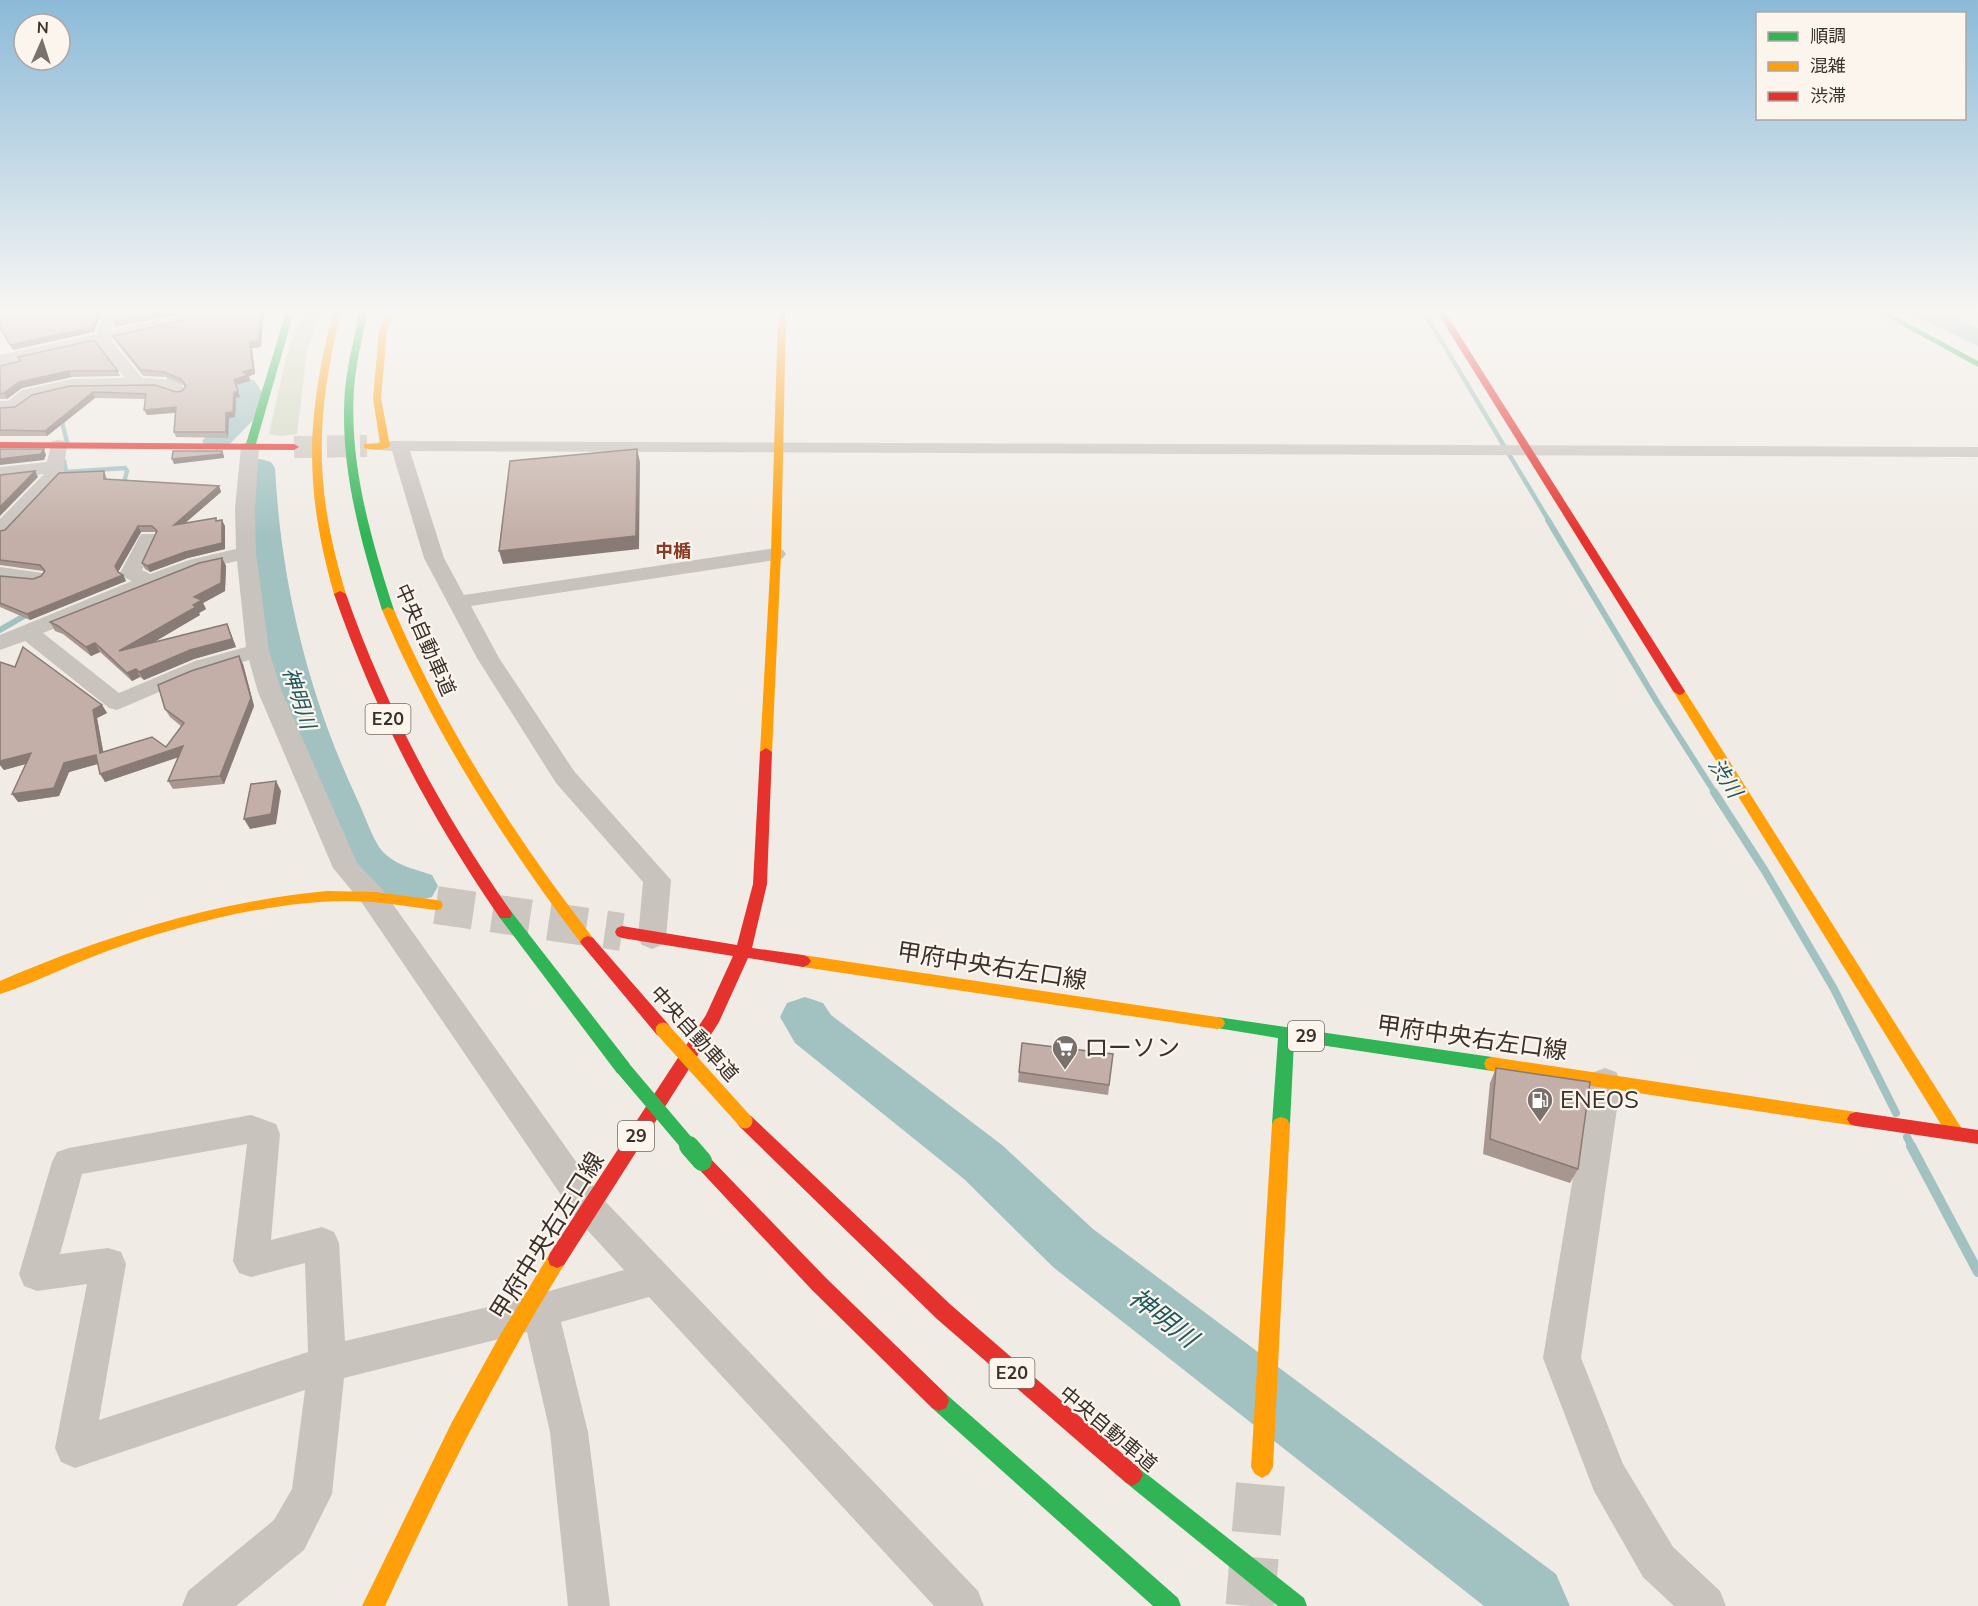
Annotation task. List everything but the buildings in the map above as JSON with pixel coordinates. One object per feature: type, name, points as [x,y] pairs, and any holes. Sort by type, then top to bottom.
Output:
[{"type":"main road","points":[[250,447],[268,387]]},
{"type":"main road","name":"E20","points":[[319,387],[314,441],[317,493],[327,550],[348,624],[372,686],[413,769],[471,863],[535,957],[623,1068],[702,1161],[819,1284],[964,1425],[1170,1606]]},
{"type":"main road","name":"中央自動車道","points":[[348,387],[348,437],[353,488],[365,543],[387,610],[417,680],[459,754],[518,848],[584,938],[663,1030],[746,1121],[858,1233],[1012,1374],[1198,1530],[1296,1606]]},
{"type":"main road","points":[[378,387],[377,398],[384,446]]},
{"type":"main road","points":[[622,932],[743,952],[760,884],[776,554],[781,387]]},
{"type":"main road","points":[[1485,387],[1523,451],[1956,1134]]},
{"type":"main road","points":[[0,445],[294,447]]},
{"type":"main road","points":[[0,988],[82,952],[180,920],[273,902],[334,896],[372,896],[436,905]]},
{"type":"main road","name":"甲府中央右左口線","points":[[373,1606],[432,1481],[590,1209],[712,1018],[743,952],[1978,1137]]},
{"type":"main road","points":[[1262,1467],[1286,1033]]},
{"type":"street","points":[[23,387],[28,394]]},
{"type":"street","points":[[0,406],[12,406],[28,394],[59,387]]},
{"type":"street","points":[[170,387],[178,390]]},
{"type":"street","points":[[0,530],[54,474],[58,445]]},
{"type":"street","points":[[652,938],[657,880],[565,777],[488,658],[434,558],[384,446],[1978,452]]},
{"type":"street","points":[[250,447],[245,508],[246,553],[258,651],[270,692],[346,868],[372,896],[590,1209],[963,1606]]},
{"type":"street","points":[[0,473],[54,467]]},
{"type":"street","points":[[0,489],[41,487]]},
{"type":"street","points":[[147,537],[130,573],[150,581]]},
{"type":"street","points":[[0,643],[196,564],[246,553]]},
{"type":"street","points":[[458,602],[776,554]]},
{"type":"street","points":[[0,573],[36,577]]},
{"type":"street","points":[[29,633],[117,704],[172,676],[258,651]]},
{"type":"street","points":[[1605,1081],[1562,1358],[1608,1477],[1658,1562],[1705,1606]]},
{"type":"street","points":[[203,1606],[289,1535],[312,1494],[327,1364],[322,1244],[251,1261],[264,1134],[251,1129],[69,1162],[37,1274],[108,1264],[75,1448],[327,1364],[530,1313],[655,1278]]},
{"type":"street","points":[[530,1313],[569,1432],[589,1606]]},
{"type":"green space","points":[[279,387],[303,387],[297,434],[279,436],[269,434]]},
{"type":"waterway","name":"神明川","points":[[217,441],[248,409],[250,395],[245,387]]},
{"type":"waterway","name":"渋川","points":[[1469,387],[1549,521]]},
{"type":"waterway","points":[[66,417],[62,422],[67,442]]},
{"type":"waterway","points":[[64,461],[66,472],[125,468],[127,471],[123,486]]},
{"type":"waterway","name":"神明川","points":[[260,468],[262,525],[277,622],[295,693],[322,767],[364,860],[388,879],[416,886]]},
{"type":"waterway","name":"渋川","points":[[1548,520],[1657,702],[1715,793]]},
{"type":"waterway","points":[[0,630],[31,612]]},
{"type":"waterway","name":"渋川","points":[[1714,792],[1765,871],[1834,989],[1896,1113]]},
{"type":"waterway","name":"神明川","points":[[805,1017],[813,1029],[983,1162],[1073,1248],[1531,1599],[1535,1606]]},
{"type":"waterway","name":"渋川","points":[[1907,1137],[1912,1147]]},
{"type":"waterway","name":"渋川","points":[[1911,1146],[1978,1272]]},
{"type":"tunnel","points":[[294,447],[367,446]]},
{"type":"tunnel","points":[[436,905],[622,932]]},
{"type":"tunnel","points":[[1250,1606],[1262,1467]]},
{"type":"traffic: fast","points":[[250,447],[268,387]]},
{"type":"traffic: fast","points":[[350,387],[349,426],[357,499],[388,610]]},
{"type":"traffic: fast","points":[[505,914],[623,1068]]},
{"type":"traffic: fast","points":[[1217,1023],[1492,1064]]},
{"type":"traffic: fast","points":[[1281,1124],[1286,1033]]},
{"type":"traffic: fast","points":[[623,1068],[702,1161]]},
{"type":"traffic: fast","points":[[939,1401],[1170,1606]]},
{"type":"traffic: fast","points":[[1132,1475],[1296,1606]]},
{"type":"traffic: slow","points":[[321,387],[317,419],[317,487],[329,557],[340,594]]},
{"type":"traffic: slow","points":[[367,446],[385,446],[377,398],[378,387]]},
{"type":"traffic: slow","points":[[766,752],[776,554],[780,387]]},
{"type":"traffic: slow","points":[[388,610],[429,699],[476,783],[530,864],[588,942]]},
{"type":"traffic: slow","points":[[1679,691],[1956,1134]]},
{"type":"traffic: slow","points":[[0,988],[69,959],[138,934],[245,907],[346,896],[365,896],[436,905]]},
{"type":"traffic: slow","points":[[803,961],[1217,1023]]},
{"type":"traffic: slow","points":[[663,1030],[745,1121]]},
{"type":"traffic: slow","points":[[1492,1064],[1856,1119]]},
{"type":"traffic: slow","points":[[1262,1467],[1281,1124]]},
{"type":"traffic: slow","points":[[373,1606],[415,1517],[482,1386],[557,1259]]},
{"type":"traffic: jam","points":[[1488,387],[1679,691]]},
{"type":"traffic: jam","points":[[0,445],[294,447]]},
{"type":"traffic: jam","points":[[340,594],[371,679],[410,760],[454,839],[505,914]]},
{"type":"traffic: jam","points":[[622,932],[743,952],[760,884],[766,752]]},
{"type":"traffic: jam","points":[[588,942],[663,1030]]},
{"type":"traffic: jam","points":[[557,1259],[713,1018],[743,952],[803,961]]},
{"type":"traffic: jam","points":[[1856,1119],[1978,1137]]},
{"type":"traffic: jam","points":[[745,1121],[944,1312],[1132,1475]]},
{"type":"traffic: jam","points":[[702,1161],[819,1284],[939,1401]]},
{"type":"place","name":"ローソン","points":[[1065,1071]]},
{"type":"place","name":"ENEOS","points":[[1540,1123]]},
{"type":"district","name":"中楯","points":[[673,551]]}]
